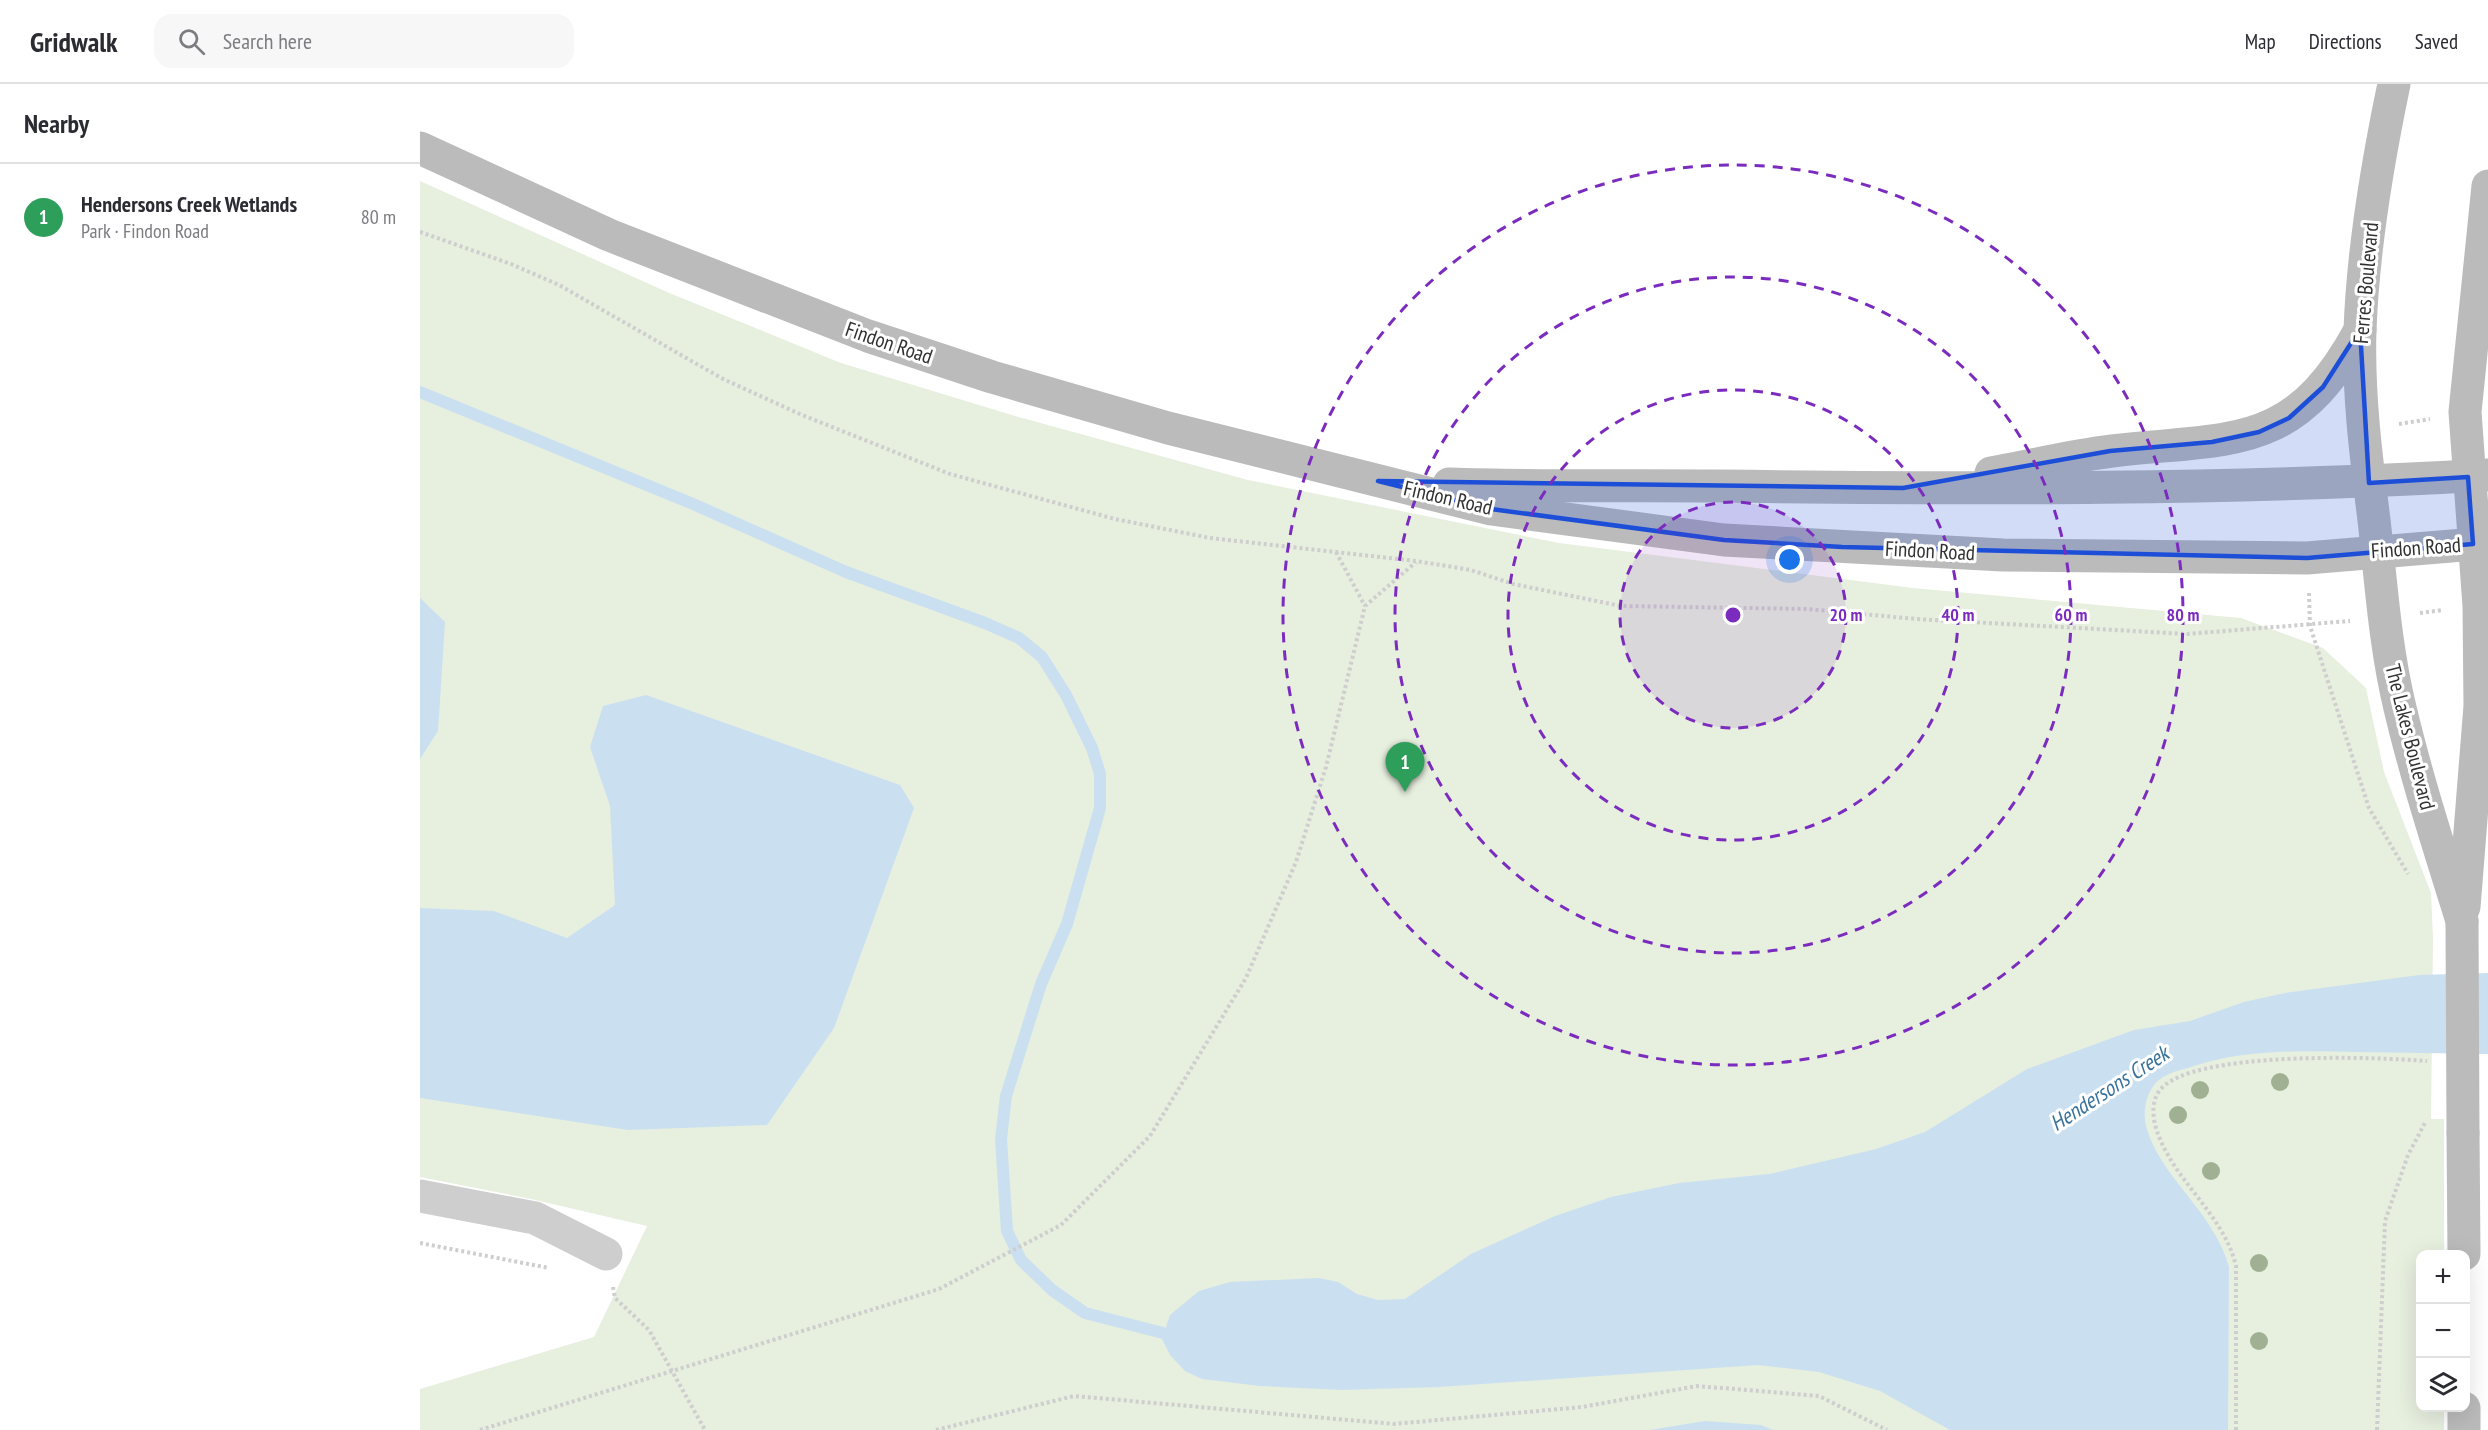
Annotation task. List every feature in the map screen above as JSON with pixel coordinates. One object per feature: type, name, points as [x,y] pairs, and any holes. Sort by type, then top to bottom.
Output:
[{"type":"street","name":"Ferres Boulevard","points":[[2378,550],[2369,483],[2360,381],[2360,329],[2377,170],[2394,84]]},
{"type":"street","name":"Findon Road","points":[[420,148],[609,235],[868,336],[992,377],[1168,428],[1491,508],[1724,540],[2003,555],[2307,558],[2378,550],[2480,543]]},
{"type":"street","points":[[2478,476],[2465,412],[2488,186]]},
{"type":"street","points":[[1903,488],[2110,451],[2212,442],[2259,432],[2289,418],[2305,405],[2343,360],[2360,329]]},
{"type":"street","name":"Findon Road","points":[[1378,481],[1550,487],[1658,485],[1903,488],[2369,483],[2478,476]]},
{"type":"street","name":"The Lakes Boulevard","points":[[2464,1250],[2462,921],[2484,696],[2479,606],[2478,476]]},
{"type":"street","name":"The Lakes Boulevard","points":[[2378,550],[2388,640],[2400,707],[2427,808],[2462,921]]},
{"type":"street","points":[[420,1196],[535,1218],[606,1254]]},
{"type":"street","points":[[2464,1412],[2464,1430]]},
{"type":"path","points":[[420,232],[511,264],[559,285],[723,379],[812,419],[950,474],[1116,519],[1210,538],[1416,561],[1471,570],[1513,584],[1622,606],[1808,609],[1916,619],[2187,634],[2279,625],[2310,626],[2369,808],[2409,878]]},
{"type":"path","points":[[1336,552],[1365,606]]},
{"type":"path","points":[[480,1430],[939,1289],[1061,1225],[1150,1136],[1246,978],[1296,862],[1326,767],[1365,606],[1416,561]]},
{"type":"path","points":[[2236,1430],[2236,1266],[2232,1249],[2220,1227],[2163,1147],[2153,1120],[2154,1103],[2159,1091],[2169,1082],[2198,1071],[2254,1060],[2284,1057],[2432,1061]]},
{"type":"path","points":[[2377,1430],[2385,1221],[2408,1155],[2427,1119]]},
{"type":"path","points":[[420,1243],[552,1268]]},
{"type":"path","points":[[606,1254],[615,1298],[649,1330],[705,1430]]},
{"type":"path","points":[[936,1430],[1074,1396],[1394,1424],[1582,1407],[1697,1386],[1820,1396],[1887,1430]]},
{"type":"highlighted area","points":[[2360,329],[2369,483],[2468,477],[2473,544],[2307,558],[1842,547],[1724,540],[1491,509],[1378,481],[1903,488],[2110,451],[2212,442],[2259,432],[2289,418],[2323,387]]},
{"type":"green space","points":[[420,181],[667,292],[841,363],[1015,416],[1248,480],[1559,543],[1913,588],[2241,618],[2323,648],[2366,688],[2384,772],[2431,893],[2433,939],[2431,1119],[2444,1119],[2444,1250],[2416,1250],[2416,1412],[2444,1412],[2444,1430],[420,1430],[420,1389],[594,1337],[647,1226],[531,1199],[420,1177]]},
{"type":"water","points":[[420,598],[445,622],[438,731],[420,759]]},
{"type":"water","points":[[646,695],[900,785],[914,808],[834,1028],[767,1125],[628,1130],[420,1098],[420,908],[494,911],[567,938],[615,905],[610,806],[590,747],[603,706]]},
{"type":"water","name":"Hendersons Creek","points":[[2488,973],[2488,1054],[2276,1052],[2236,1056],[2197,1065],[2171,1073],[2153,1086],[2145,1106],[2145,1119],[2153,1145],[2174,1179],[2212,1229],[2229,1267],[2228,1430],[1950,1430],[1880,1391],[1819,1372],[1758,1365],[1439,1387],[1342,1390],[1260,1386],[1202,1379],[1185,1371],[1170,1355],[1162,1339],[1170,1315],[1199,1291],[1230,1282],[1319,1278],[1338,1282],[1357,1294],[1378,1300],[1405,1299],[1471,1254],[1555,1216],[1611,1197],[1679,1183],[1769,1174],[1876,1149],[1925,1132],[2027,1069],[2134,1030],[2190,1021],[2244,1002],[2285,993],[2419,975]]},
{"type":"water","points":[[1705,1421],[1761,1425],[1773,1430],[1650,1430]]},
{"type":"waterway","points":[[420,392],[693,504],[846,572],[985,623],[1019,638],[1042,657],[1066,695],[1092,748],[1100,774],[1100,808],[1067,924],[1041,984],[1006,1096],[1001,1139],[1007,1231],[1021,1260],[1052,1290],[1085,1313],[1163,1333]]},
{"type":"place","name":"Hendersons Creek Wetlands","points":[[1405,792]]}]
